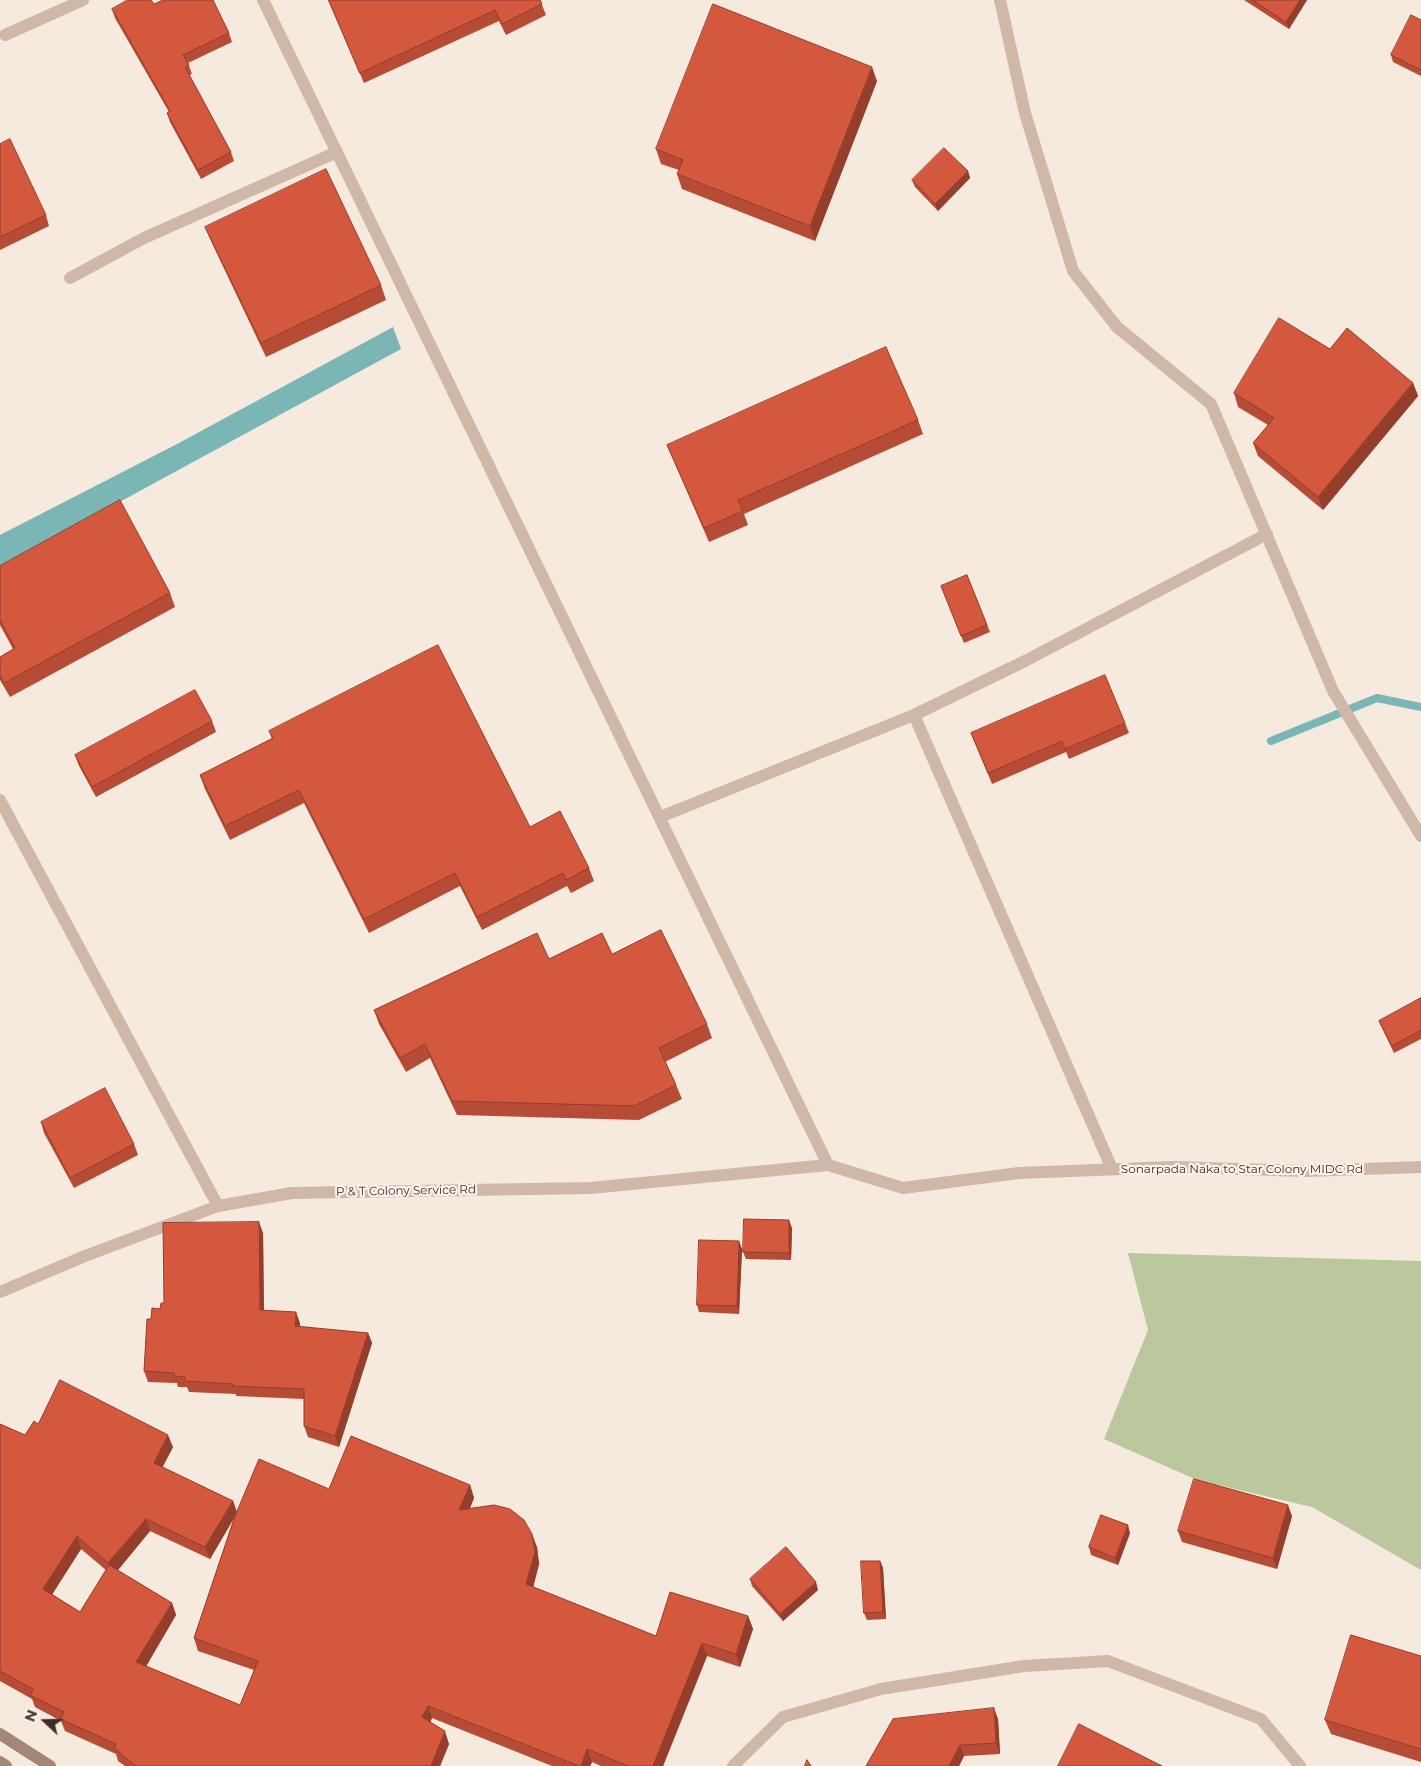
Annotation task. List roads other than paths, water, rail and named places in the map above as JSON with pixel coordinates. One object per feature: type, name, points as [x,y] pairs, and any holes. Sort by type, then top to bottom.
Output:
[{"type":"main road","points":[[0,1734],[29,1761],[50,1766]]},
{"type":"main road","points":[[0,1762],[6,1766]]},
{"type":"street","points":[[5,34],[83,0]]},
{"type":"street","points":[[263,0],[828,1165]]},
{"type":"street","points":[[1000,0],[1025,113],[1073,271],[1117,327],[1211,404],[1339,700],[1421,836]]},
{"type":"street","points":[[70,278],[144,238],[337,152]]},
{"type":"street","points":[[660,817],[914,715],[1025,661],[1267,534]]},
{"type":"street","points":[[914,715],[1112,1169]]},
{"type":"street","points":[[0,800],[218,1206]]},
{"type":"street","name":"Sonarpada Naka to Star Colony MIDC Rd","points":[[828,1165],[903,1188],[1020,1172],[1174,1167],[1306,1171],[1421,1167]]},
{"type":"street","name":"P & T Colony Service Rd","points":[[0,1292],[85,1256],[218,1206],[292,1193],[590,1188],[828,1165]]},
{"type":"street","points":[[733,1766],[783,1717],[881,1689],[1014,1667],[1108,1661],[1261,1719],[1300,1766]]},
{"type":"water","points":[[393,327],[401,349],[0,567],[0,535],[179,443]]},
{"type":"waterway","points":[[1271,741],[1377,698],[1421,707]]}]
